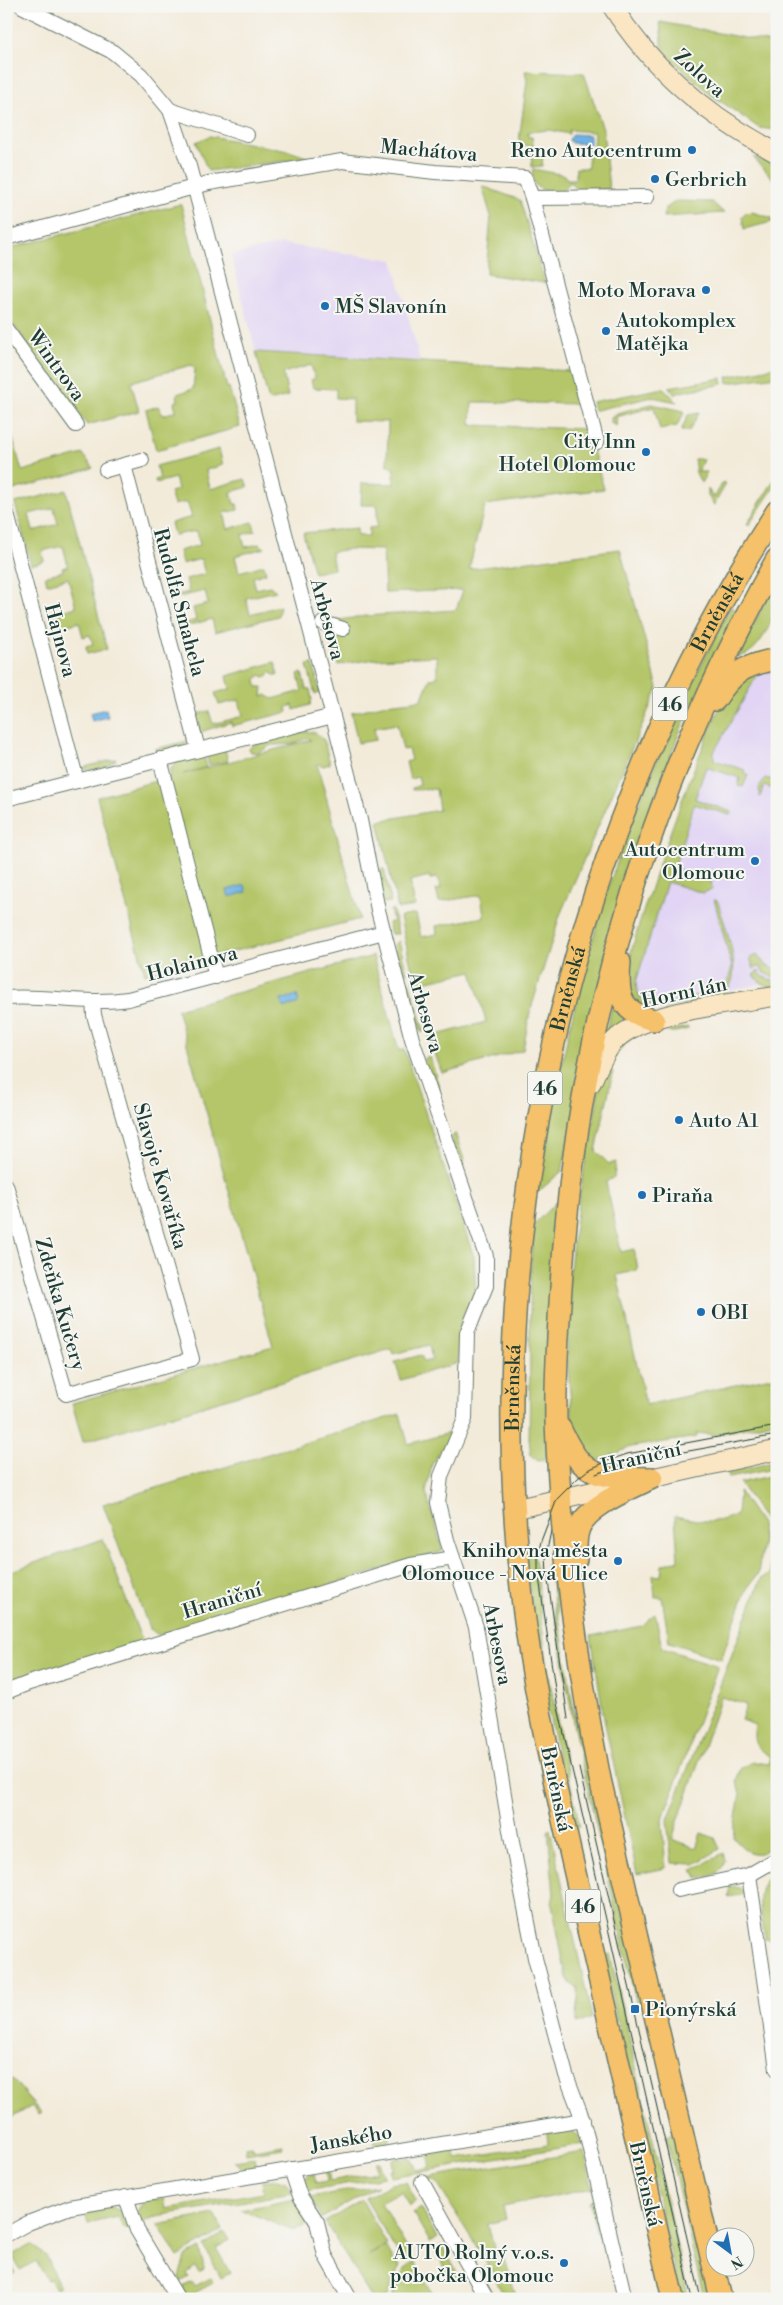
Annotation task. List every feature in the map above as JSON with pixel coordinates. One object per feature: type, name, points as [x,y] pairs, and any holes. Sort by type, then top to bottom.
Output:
[{"type":"main road","name":"Brněnská","points":[[673,2299],[542,1720],[521,1589],[515,1509],[512,1400],[520,1254],[542,1108],[572,974],[616,836],[654,739],[684,673],[722,602],[777,511]]},
{"type":"main road","name":"Brněnská","points":[[720,2299],[600,1779],[587,1709],[576,1632],[560,1498],[556,1419],[562,1265],[569,1188],[596,1026],[623,920],[652,830],[683,748],[722,660],[777,559]]},
{"type":"main road","points":[[683,748],[731,678],[747,666],[777,659]]},
{"type":"main road","points":[[623,920],[618,980],[621,996],[625,1006],[634,1014],[654,1020]]},
{"type":"main road","points":[[556,1419],[576,1458],[588,1470],[609,1477],[652,1478]]},
{"type":"main road","points":[[576,1632],[576,1544],[579,1527],[586,1517],[604,1503],[652,1478]]},
{"type":"street","points":[[22,6],[113,52],[140,75],[170,110],[194,187]]},
{"type":"street","name":"Zolova","points":[[612,6],[650,58],[691,98],[735,130],[777,153]]},
{"type":"street","points":[[170,110],[247,135]]},
{"type":"street","name":"Machátova","points":[[6,238],[194,187],[342,161],[435,172],[525,178],[532,198]]},
{"type":"street","name":"Arbesova","points":[[194,187],[360,820],[384,932],[427,1089],[487,1262],[486,1286],[467,1333],[465,1419],[443,1470],[438,1490],[439,1510],[476,1627],[528,1926],[551,2023],[569,2085],[583,2120]]},
{"type":"street","points":[[597,442],[532,198],[647,197]]},
{"type":"street","name":"Wintrova","points":[[6,329],[76,425]]},
{"type":"street","points":[[106,470],[142,460]]},
{"type":"street","name":"Rudolfa Smahela","points":[[124,465],[198,749]]},
{"type":"street","name":"Hajnova","points":[[6,510],[77,781]]},
{"type":"street","points":[[323,623],[343,630]]},
{"type":"street","points":[[6,799],[333,716]]},
{"type":"street","points":[[160,759],[216,977]]},
{"type":"street","name":"Holainova","points":[[6,998],[55,998],[93,1002],[135,998],[384,932]]},
{"type":"street","name":"Horní lán","points":[[582,1102],[610,1046],[631,1028],[654,1020],[777,996]]},
{"type":"street","name":"Slavoje Kovaříka","points":[[93,1002],[94,1015],[192,1359]]},
{"type":"street","name":"Zdeňka Kučery","points":[[6,1185],[66,1394],[192,1359]]},
{"type":"street","name":"Hraniční","points":[[515,1509],[777,1450]]},
{"type":"street","name":"Hraniční","points":[[6,1692],[29,1683],[402,1568],[453,1558]]},
{"type":"street","points":[[678,1890],[749,1876],[777,1859]]},
{"type":"street","points":[[749,1876],[777,2069]]},
{"type":"street","points":[[583,2120],[625,2299]]},
{"type":"street","name":"Janského","points":[[6,2235],[51,2213],[70,2207],[583,2120]]},
{"type":"street","points":[[291,2169],[300,2196],[317,2222],[325,2255],[350,2299]]},
{"type":"street","points":[[422,2182],[487,2299]]},
{"type":"street","points":[[126,2197],[137,2230],[178,2299]]},
{"type":"shaded area","name":"MŠ Slavonín","points":[[282,244],[393,260],[420,361],[256,352],[231,255]]},
{"type":"shaded area","points":[[777,667],[777,980],[655,1008],[635,1002],[631,973],[697,773],[758,671]]},
{"type":"green space","points":[[660,22],[777,44],[777,130],[759,128],[710,94],[663,52]]},
{"type":"green space","points":[[525,71],[584,73],[603,129],[609,189],[581,191],[577,190],[570,182],[562,192],[550,192],[536,186],[532,176],[533,169],[564,175],[567,179],[575,179],[576,168],[588,168],[588,155],[585,155],[585,148],[593,148],[594,132],[569,130],[569,134],[549,130],[528,132],[528,137],[532,137],[534,152],[543,154],[542,166],[532,167],[531,149],[527,145],[518,148],[527,81]]},
{"type":"green space","points":[[210,136],[289,151],[309,158],[208,171],[196,142]]},
{"type":"green space","points":[[753,157],[777,166],[777,183]]},
{"type":"green space","points":[[482,186],[520,200],[545,283],[486,274],[491,216]]},
{"type":"green space","points":[[676,201],[712,202],[724,213],[663,217],[665,209]]},
{"type":"green space","points":[[181,204],[227,388],[229,387],[240,427],[156,450],[146,410],[158,406],[163,415],[176,411],[174,402],[178,401],[177,394],[193,389],[195,369],[191,365],[131,382],[139,411],[87,425],[6,315],[6,249]]},
{"type":"green space","points":[[752,212],[772,218],[772,222],[744,229],[742,217],[745,213]]},
{"type":"green space","points":[[256,352],[572,371],[581,404],[472,402],[471,425],[587,429],[604,489],[485,505],[469,569],[620,549],[658,688],[560,915],[530,1012],[523,1050],[442,1073],[429,1037],[486,1022],[472,971],[415,984],[400,917],[416,914],[421,937],[437,934],[436,926],[484,917],[481,895],[439,902],[436,890],[441,889],[438,878],[430,879],[429,876],[410,881],[415,906],[398,909],[378,821],[439,810],[436,789],[412,790],[412,788],[420,785],[418,777],[410,779],[406,762],[411,760],[408,749],[403,750],[397,724],[374,728],[376,740],[358,743],[351,713],[386,704],[421,700],[430,679],[437,678],[437,656],[375,659],[338,665],[327,622],[365,616],[456,610],[463,590],[385,593],[383,550],[350,549],[331,552],[334,569],[314,573],[303,533],[357,528],[357,536],[369,536],[369,528],[377,527],[377,505],[361,505],[362,483],[394,484],[394,469],[387,465],[388,422],[352,421],[352,399],[336,398],[336,389],[313,388],[311,380],[315,379],[311,365],[283,373],[288,396],[269,401]]},
{"type":"green space","points":[[775,367],[777,376],[728,383],[727,377]]},
{"type":"green space","points":[[722,378],[723,384],[680,392],[675,395],[669,387]]},
{"type":"green space","points":[[664,388],[677,402],[652,397],[594,410],[592,402]]},
{"type":"green space","points":[[652,404],[684,411],[677,426],[660,430],[654,407],[616,417],[617,426],[611,423],[611,418],[617,413]]},
{"type":"green space","points":[[699,413],[689,431],[681,431],[688,415]]},
{"type":"green space","points":[[9,425],[22,471],[83,454],[93,468],[6,492],[6,426]]},
{"type":"green space","points":[[219,449],[223,465],[206,470],[210,489],[245,479],[248,487],[231,492],[234,504],[237,504],[238,510],[224,513],[228,529],[253,522],[255,531],[242,535],[245,547],[259,544],[265,548],[235,556],[239,572],[264,565],[266,573],[253,577],[256,589],[270,586],[276,591],[246,598],[250,614],[280,606],[278,616],[215,632],[212,619],[187,626],[183,624],[196,620],[193,608],[208,604],[205,591],[179,597],[176,595],[189,592],[186,579],[205,574],[201,559],[182,564],[179,551],[200,545],[197,531],[174,535],[171,523],[192,517],[187,502],[174,505],[170,492],[178,490],[175,478],[156,483],[155,480],[160,478],[156,466]]},
{"type":"green space","points":[[694,459],[703,459],[698,472],[707,472],[701,483],[696,473]]},
{"type":"green space","points":[[777,475],[777,483],[748,526],[747,524]]},
{"type":"green space","points":[[723,482],[726,484],[714,505],[708,496],[708,489],[714,498]]},
{"type":"green space","points":[[66,490],[107,649],[87,654],[86,646],[93,644],[90,635],[83,637],[79,622],[59,628],[55,613],[76,607],[68,578],[47,584],[45,576],[63,571],[62,568],[68,566],[63,546],[42,551],[44,561],[31,565],[15,503]],"holes":[[[54,508],[58,524],[33,531],[29,514]]]},
{"type":"green space","points":[[777,578],[776,608],[769,626],[753,650],[739,656],[738,655]]},
{"type":"green space","points":[[731,606],[737,612],[680,731],[650,808],[633,860],[562,1171],[537,1193],[552,1110],[570,1028],[591,946],[616,865],[641,798],[669,733]]},
{"type":"green space","points":[[275,662],[278,675],[270,672],[268,676],[263,677],[261,675],[256,679],[257,687],[263,687],[262,697],[266,695],[273,699],[302,691],[298,674],[302,673],[306,689],[310,689],[312,699],[310,705],[294,710],[293,705],[287,707],[288,712],[232,726],[231,722],[200,732],[196,714],[209,711],[213,724],[243,716],[239,700],[219,705],[215,693],[230,689],[227,676]]},
{"type":"green space","points":[[313,664],[320,693],[315,694],[307,665]]},
{"type":"green space","points":[[777,667],[777,670],[761,673],[756,677],[714,752],[714,760],[745,770],[744,773],[748,775],[743,787],[738,786],[740,778],[706,767],[695,799],[732,812],[730,815],[694,804],[674,868],[711,880],[712,889],[703,893],[667,882],[636,982],[638,993],[642,1000],[656,1004],[673,1002],[709,992],[727,984],[732,967],[714,899],[718,902],[729,939],[734,967],[732,980],[727,990],[712,999],[664,1007],[650,1008],[636,1005],[626,980],[629,961],[654,879],[709,733],[724,699],[734,683],[748,676]]},
{"type":"green space","points":[[300,732],[315,732],[324,740],[330,764],[323,766],[317,764],[360,919],[145,974],[97,797],[170,777],[170,770],[176,762],[203,754],[207,767],[183,774],[311,740],[307,738],[293,744],[271,745],[258,753],[251,752],[249,749],[258,743]]},
{"type":"green space","points":[[187,741],[184,746],[160,752],[154,749]]},
{"type":"green space","points":[[225,749],[228,761],[209,765],[206,754]]},
{"type":"green space","points":[[116,759],[100,768],[90,770],[81,768]]},
{"type":"green space","points":[[765,778],[777,781],[777,790],[764,786],[760,797],[759,788]]},
{"type":"green space","points":[[369,806],[378,846],[373,847],[364,807]]},
{"type":"green space","points":[[384,869],[391,902],[383,903],[378,870]]},
{"type":"green space","points":[[390,910],[393,910],[398,934],[391,934],[388,923],[393,921]]},
{"type":"green space","points":[[399,941],[407,973],[400,970],[399,956],[396,956],[394,945]]},
{"type":"green space","points":[[758,955],[765,965],[777,970],[777,979],[763,972],[760,966],[754,969],[750,958]]},
{"type":"green space","points":[[373,956],[399,1051],[404,1049],[474,1257],[476,1298],[465,1311],[462,1319],[458,1363],[401,1380],[395,1362],[421,1355],[424,1362],[432,1360],[429,1345],[393,1354],[391,1349],[83,1442],[72,1403],[273,1346],[177,1009]]},
{"type":"green space","points":[[759,971],[761,975],[777,983],[777,987],[764,984],[758,980],[753,975]]},
{"type":"green space","points":[[409,981],[424,1031],[421,1032],[413,1005],[409,1005],[404,987]]},
{"type":"green space","points":[[612,1006],[631,1021],[608,1038],[605,1035]]},
{"type":"green space","points":[[657,1025],[671,1030],[688,1027],[688,1029],[676,1032],[659,1029],[649,1030],[634,1037],[622,1048],[609,1070],[613,1072],[596,1151],[609,1164],[616,1162],[614,1177],[606,1182],[621,1252],[634,1249],[638,1270],[617,1275],[646,1405],[775,1376],[777,1421],[715,1435],[696,1433],[697,1437],[631,1447],[595,1462],[584,1456],[580,1450],[574,1433],[572,1414],[567,1332],[568,1297],[575,1228],[599,1089],[607,1063],[615,1049],[625,1039],[637,1032]]},
{"type":"green space","points":[[430,1057],[440,1090],[435,1090],[423,1059]]},
{"type":"green space","points":[[455,1133],[465,1163],[460,1164],[451,1138]]},
{"type":"green space","points":[[558,1200],[548,1323],[548,1454],[543,1460],[538,1461],[531,1455],[529,1439],[533,1225]]},
{"type":"green space","points":[[400,1414],[408,1444],[453,1432],[432,1464],[426,1492],[443,1551],[198,1625],[158,1635],[149,1628],[103,1504]]},
{"type":"green space","points":[[777,1461],[777,1468],[729,1478],[728,1473]]},
{"type":"green space","points":[[777,1474],[777,1834],[767,1849],[756,1854],[745,1849],[733,1837],[740,1793],[736,1781],[741,1768],[752,1762],[769,1764],[771,1757],[761,1751],[756,1744],[754,1736],[755,1725],[741,1720],[746,1705],[721,1697],[672,1839],[696,1848],[701,1833],[715,1838],[720,1849],[695,1864],[672,1863],[667,1822],[761,1579],[770,1574],[770,1528],[740,1483]]},
{"type":"green space","points":[[739,1491],[761,1524],[763,1541],[758,1574],[746,1590],[721,1659],[669,1642],[662,1597],[655,1597],[653,1575],[661,1576],[662,1565],[678,1560],[675,1516],[706,1521],[729,1518],[737,1514]]},
{"type":"green space","points":[[103,1539],[142,1641],[6,1687],[6,1573]]},
{"type":"green space","points":[[530,1548],[537,1571],[544,1645],[553,1697],[580,1827],[573,1829],[539,1666],[526,1558]]},
{"type":"green space","points":[[551,1568],[574,1712],[644,2000],[636,2002],[574,1728],[554,1605]]},
{"type":"green space","points":[[655,1613],[662,1648],[718,1666],[662,1821],[666,1868],[637,1874],[604,1719],[591,1636],[642,1626]]},
{"type":"green space","points":[[550,1829],[592,2018],[577,2024],[578,1988],[571,1984],[566,1976],[552,1904],[554,1894],[548,1831]]},
{"type":"green space","points":[[723,1853],[725,1861],[721,1869],[711,1876],[698,1879],[693,1870]]},
{"type":"green space","points":[[777,1871],[777,1940],[765,1939],[760,1911],[761,1892],[763,1884]]},
{"type":"green space","points":[[730,1886],[739,1888],[747,1894],[728,1897]]},
{"type":"green space","points":[[610,1954],[689,2299],[681,2299],[602,1956]]},
{"type":"green space","points":[[13,2079],[41,2113],[38,2115],[32,2106],[6,2121],[6,2080]]},
{"type":"green space","points":[[568,2130],[579,2136],[583,2144],[391,2177],[390,2170],[393,2169],[392,2159],[411,2158],[417,2170],[430,2167],[430,2157],[432,2154],[454,2148],[456,2159],[548,2144],[547,2133]]},
{"type":"green space","points":[[675,2134],[712,2299],[704,2299],[666,2136]]},
{"type":"green space","points":[[390,2135],[388,2143],[376,2147],[374,2137]]},
{"type":"green space","points":[[283,2145],[283,2148],[246,2154],[245,2147],[252,2146],[253,2150]]},
{"type":"green space","points":[[584,2152],[593,2188],[503,2207],[506,2219],[488,2224],[497,2261],[504,2259],[516,2299],[506,2299],[491,2270],[483,2273],[481,2270],[488,2265],[435,2180],[423,2181],[423,2178]]},
{"type":"green space","points":[[255,2158],[257,2168],[253,2169],[239,2166],[234,2161]]},
{"type":"green space","points":[[376,2162],[379,2162],[384,2177],[306,2191],[303,2185],[306,2177],[314,2173],[316,2183],[327,2181],[325,2171],[328,2170],[330,2181],[377,2172]]},
{"type":"green space","points":[[277,2179],[286,2182],[292,2193],[157,2216],[141,2223],[137,2212],[145,2202],[155,2199],[164,2198],[166,2209],[264,2192],[262,2181]]},
{"type":"green space","points":[[406,2182],[416,2201],[409,2206],[401,2192],[381,2203],[412,2257],[403,2262],[365,2198],[391,2184]]},
{"type":"green space","points":[[377,2186],[322,2218],[310,2197]]},
{"type":"green space","points":[[295,2199],[309,2224],[294,2230],[241,2210]]},
{"type":"green space","points":[[362,2200],[387,2244],[369,2255],[386,2247],[394,2261],[400,2265],[386,2299],[372,2299],[325,2222]]},
{"type":"green space","points":[[595,2200],[605,2236],[598,2237],[589,2202]]},
{"type":"green space","points":[[112,2207],[121,2211],[130,2230],[125,2229],[117,2217],[88,2224],[85,2212]]},
{"type":"green space","points":[[420,2208],[437,2238],[430,2242],[413,2213]]},
{"type":"green space","points":[[214,2214],[223,2230],[178,2257],[158,2225]]},
{"type":"green space","points":[[225,2232],[230,2240],[216,2248],[230,2273],[221,2278],[204,2246]]},
{"type":"green space","points":[[31,2245],[45,2255],[60,2287],[56,2289],[50,2279],[47,2280],[36,2261],[20,2270],[12,2255]]},
{"type":"green space","points":[[442,2245],[459,2276],[452,2280],[435,2250]]},
{"type":"green space","points":[[200,2248],[204,2269],[199,2272],[195,2267],[187,2273],[189,2277],[181,2282],[179,2277],[185,2257]]},
{"type":"green space","points":[[6,2259],[15,2273],[6,2278]]},
{"type":"green space","points":[[415,2262],[436,2299],[391,2299],[404,2269]]},
{"type":"green space","points":[[210,2278],[213,2283],[189,2296],[184,2293],[183,2287],[192,2282],[194,2286]]},
{"type":"water","points":[[572,134],[590,135],[590,144],[571,143],[569,140]]},
{"type":"water","points":[[106,709],[108,717],[92,721],[90,713]]},
{"type":"water","points":[[245,885],[247,892],[229,897],[227,890]]},
{"type":"water","points":[[297,995],[299,1003],[283,1008],[281,1000]]},
{"type":"waterway","points":[[740,6],[777,12]]},
{"type":"tram line","points":[[692,2299],[557,1703],[538,1570],[538,1555],[541,1541],[557,1499],[588,1470],[627,1454],[777,1426]]},
{"type":"tram line","points":[[596,1474],[628,1462],[777,1435]]},
{"type":"tram line","points":[[551,1531],[546,1555],[547,1574],[568,1719]]},
{"type":"tram line","points":[[579,1768],[701,2299]]},
{"type":"place","name":"Reno Autocentrum","points":[[692,150]]},
{"type":"place","name":"Gerbrich","points":[[655,179]]},
{"type":"place","name":"Moto Morava","points":[[706,290]]},
{"type":"place","name":"MŠ Slavonín","points":[[325,306]]},
{"type":"place","name":"Autokomplex Matějka","points":[[606,331]]},
{"type":"place","name":"City Inn Hotel Olomouc","points":[[646,452]]},
{"type":"place","name":"Autocentrum Olomouc","points":[[755,861]]},
{"type":"place","name":"Auto A1","points":[[679,1120]]},
{"type":"place","name":"Piraňa","points":[[642,1195]]},
{"type":"place","name":"OBI","points":[[701,1312]]},
{"type":"place","name":"Knihovna města Olomouce - Nová Ulice","points":[[618,1561]]},
{"type":"place","name":"Pionýrská","points":[[635,2009]]},
{"type":"place","name":"AUTO Rolný v.o.s. pobočka Olomouc","points":[[564,2263]]}]
